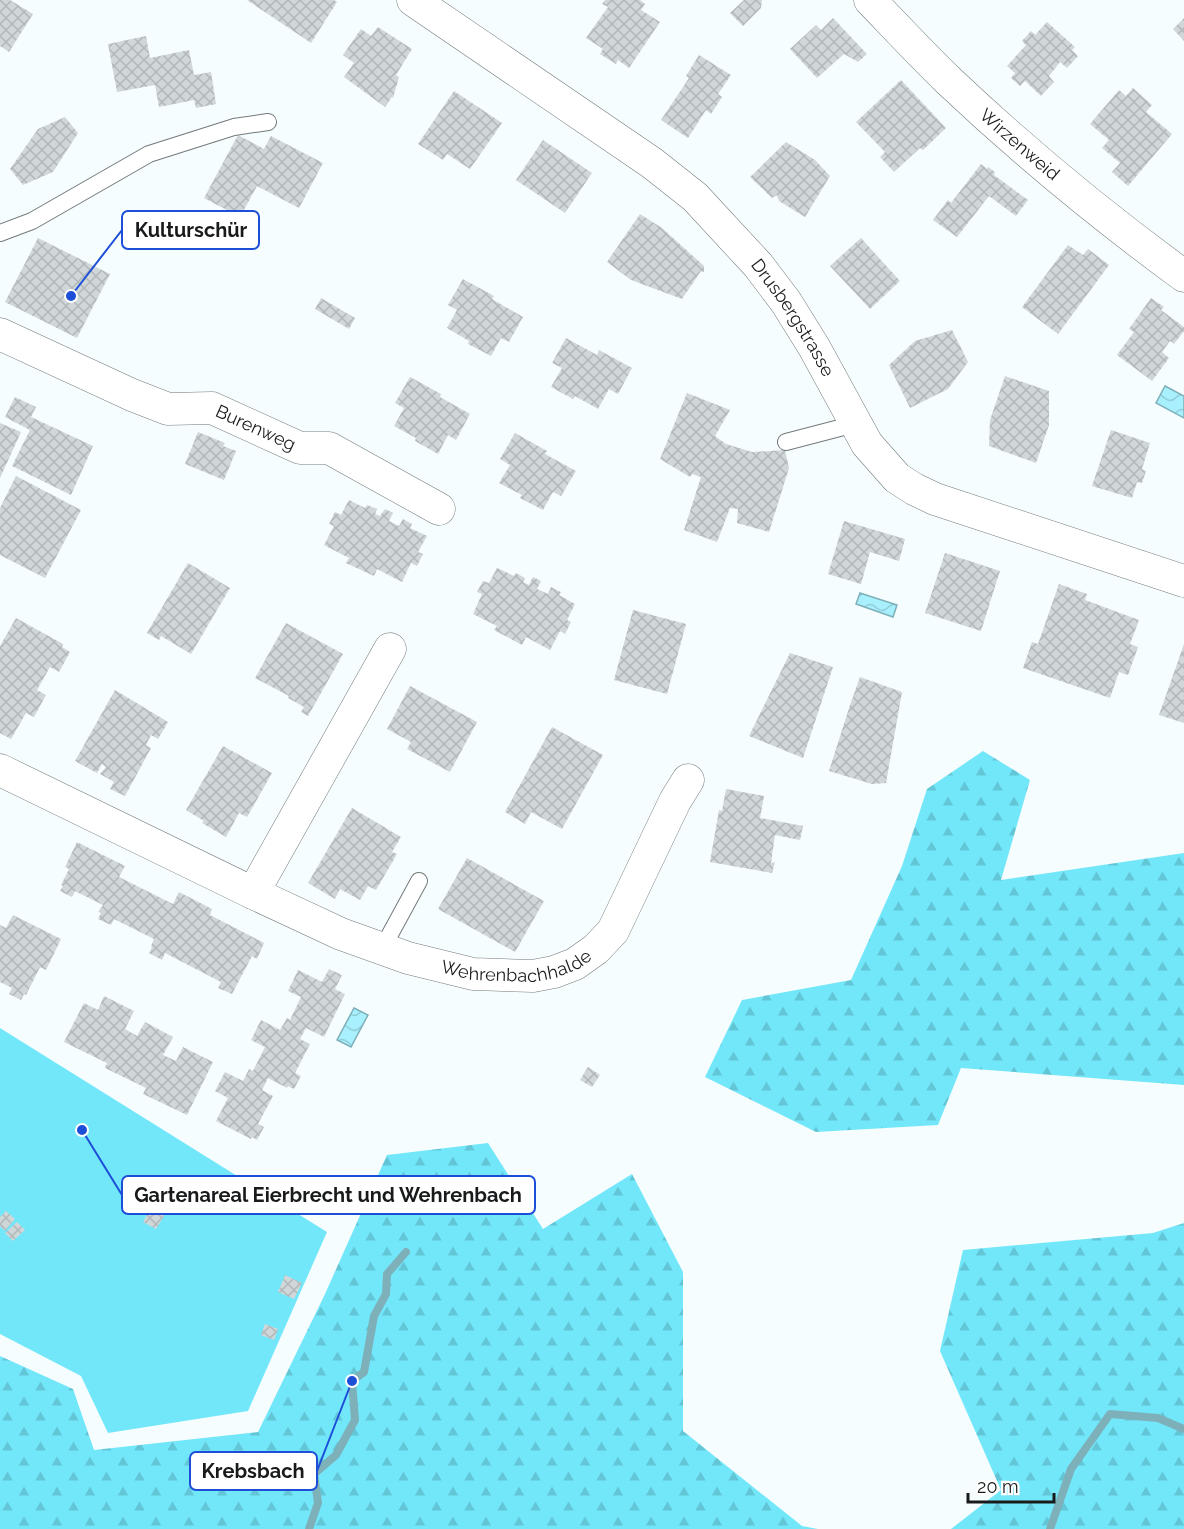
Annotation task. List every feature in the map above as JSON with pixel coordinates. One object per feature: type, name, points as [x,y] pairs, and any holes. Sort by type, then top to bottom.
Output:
[{"type":"street","name":"Drusbergstrasse","points":[[413,0],[652,163],[695,197],[758,264],[786,302],[814,347],[867,444],[897,478],[935,499],[1184,581]]},
{"type":"street","name":"Wirzenweid","points":[[870,0],[948,80],[1027,152],[1143,246],[1184,276]]},
{"type":"street","name":"Burenweg","points":[[0,334],[132,395],[168,409],[212,408],[300,448],[329,448],[439,509]]},
{"type":"street","points":[[253,893],[390,649]]},
{"type":"street","name":"Wehrenbachhalde","points":[[0,770],[341,934],[408,958],[473,974],[533,976],[554,972],[575,964],[596,949],[613,931],[675,801],[688,780]]},
{"type":"lane","points":[[0,233],[32,221],[149,154],[234,127],[268,122]]},
{"type":"lane","points":[[786,442],[855,424]]},
{"type":"lane","points":[[382,949],[418,881]]},
{"type":"green space","points":[[983,751],[1030,780],[1001,880],[1184,853],[1184,1085],[961,1068],[938,1125],[816,1132],[705,1077],[742,1000],[851,980],[902,866],[927,789]]},
{"type":"green space","points":[[0,1028],[327,1232],[248,1411],[108,1433],[81,1376],[0,1334]]},
{"type":"green space","points":[[488,1143],[543,1229],[632,1174],[683,1272],[683,1431],[802,1526],[818,1529],[0,1529],[0,1356],[73,1389],[94,1450],[258,1432],[325,1294],[387,1155]]},
{"type":"green space","points":[[1184,1223],[1184,1529],[951,1529],[1001,1490],[940,1351],[963,1250],[1153,1233]]},
{"type":"water","points":[[1165,386],[1184,396],[1184,418],[1156,403]]},
{"type":"water","points":[[860,593],[897,605],[893,617],[856,604]]},
{"type":"water","points":[[354,1008],[368,1015],[351,1047],[337,1040]]},
{"type":"building","points":[[0,0],[10,0],[33,14],[9,52],[0,46]]},
{"type":"building","points":[[247,0],[334,0],[337,2],[311,43]]},
{"type":"building","points":[[605,0],[640,0],[645,4],[641,10],[660,22],[629,68],[618,60],[616,64],[600,54],[603,49],[586,38],[608,7],[602,4]]},
{"type":"building","points":[[744,0],[762,0],[761,8],[743,26],[730,13]]},
{"type":"building","points":[[833,18],[867,54],[858,62],[844,54],[817,78],[790,49],[816,25],[821,30]]},
{"type":"building","points":[[1184,18],[1184,41],[1173,29]]},
{"type":"building","points":[[1047,22],[1075,47],[1072,50],[1078,56],[1067,68],[1060,62],[1049,76],[1054,82],[1041,96],[1025,81],[1020,86],[1011,78],[1015,73],[1007,66],[1026,45],[1022,41],[1031,31],[1035,35]]},
{"type":"building","points":[[378,27],[412,49],[396,75],[399,77],[393,98],[385,107],[344,77],[354,63],[343,55],[361,29],[371,36]]},
{"type":"building","points":[[146,36],[150,58],[189,50],[194,75],[211,72],[216,104],[196,108],[194,100],[159,107],[155,85],[117,92],[108,44]]},
{"type":"building","points":[[699,55],[731,75],[718,94],[722,97],[711,114],[706,110],[688,138],[661,120],[689,78],[686,76]]},
{"type":"building","points":[[901,80],[946,128],[923,150],[920,148],[894,172],[880,157],[885,152],[856,122]]},
{"type":"building","points":[[1133,88],[1152,105],[1146,112],[1172,134],[1128,186],[1112,172],[1120,163],[1102,148],[1109,140],[1090,124],[1119,90],[1126,96]]},
{"type":"building","points":[[454,91],[502,123],[470,169],[447,154],[443,160],[418,144]]},
{"type":"building","points":[[65,117],[78,133],[53,172],[23,185],[10,169],[38,129]]},
{"type":"building","points":[[238,135],[264,149],[271,136],[323,163],[299,208],[257,186],[240,217],[204,198]]},
{"type":"building","points":[[543,140],[592,173],[565,213],[516,180]]},
{"type":"building","points":[[786,142],[815,160],[830,176],[805,217],[779,201],[777,195],[772,198],[750,177]]},
{"type":"building","points":[[981,164],[995,172],[994,175],[1028,200],[1016,216],[989,196],[957,237],[933,220],[948,200],[951,203]]},
{"type":"building","points":[[640,214],[662,228],[704,266],[704,272],[701,271],[682,299],[631,280],[607,262]]},
{"type":"building","points":[[38,238],[110,274],[77,338],[5,302]]},
{"type":"building","points":[[861,238],[900,281],[870,309],[830,266]]},
{"type":"building","points":[[1068,245],[1083,255],[1088,249],[1109,265],[1058,334],[1022,307]]},
{"type":"building","points":[[463,279],[494,296],[492,299],[523,317],[509,342],[501,338],[491,356],[468,344],[469,341],[447,328],[457,310],[448,305]]},
{"type":"building","points":[[321,298],[355,318],[349,329],[315,309]]},
{"type":"building","points":[[1151,298],[1164,307],[1161,310],[1184,327],[1184,331],[1174,344],[1170,341],[1162,352],[1169,358],[1152,381],[1117,355],[1134,332],[1129,329]]},
{"type":"building","points":[[952,330],[968,362],[948,389],[910,408],[889,365],[915,341]]},
{"type":"building","points":[[566,338],[597,355],[599,350],[632,368],[618,394],[609,389],[598,409],[575,396],[573,399],[551,387],[562,368],[552,363]]},
{"type":"building","points":[[1005,376],[1049,391],[1049,425],[1036,463],[989,446],[990,420]]},
{"type":"building","points":[[410,377],[441,394],[440,397],[470,414],[456,440],[448,435],[438,454],[394,426],[404,408],[395,403]]},
{"type":"building","points":[[687,393],[730,410],[715,436],[726,444],[752,452],[785,450],[789,468],[769,532],[737,523],[738,509],[730,508],[717,542],[684,530],[701,477],[692,474],[690,477],[660,459]]},
{"type":"building","points":[[15,397],[36,407],[31,417],[93,446],[71,495],[12,466],[30,430],[5,417]]},
{"type":"building","points":[[0,423],[21,432],[0,478]]},
{"type":"building","points":[[1111,430],[1150,443],[1142,469],[1146,471],[1142,483],[1137,482],[1132,498],[1092,486]]},
{"type":"building","points":[[198,432],[225,443],[223,446],[236,451],[224,480],[185,464]]},
{"type":"building","points":[[515,433],[547,451],[545,454],[576,471],[561,496],[553,492],[543,510],[520,498],[522,495],[499,483],[510,465],[500,459]]},
{"type":"building","points":[[16,476],[81,510],[45,578],[0,555],[0,508]]},
{"type":"building","points":[[349,500],[365,508],[367,505],[377,509],[375,514],[380,516],[385,509],[393,513],[389,521],[399,526],[403,519],[412,524],[410,528],[427,536],[418,552],[423,554],[417,566],[411,563],[402,582],[377,569],[374,576],[346,563],[349,558],[324,545],[334,526],[329,524],[335,512],[341,515]]},
{"type":"building","points":[[844,521],[905,539],[899,561],[870,552],[861,584],[828,574]]},
{"type":"building","points":[[945,553],[1000,571],[981,631],[925,613]]},
{"type":"building","points":[[188,563],[230,588],[191,654],[161,636],[159,640],[147,633]]},
{"type":"building","points":[[497,568],[514,576],[516,573],[525,578],[523,582],[529,585],[533,577],[541,581],[537,589],[548,594],[551,587],[561,592],[559,595],[575,604],[567,620],[571,622],[565,634],[560,631],[550,650],[526,637],[522,645],[494,630],[497,626],[473,614],[482,594],[477,592],[483,581],[489,583]]},
{"type":"building","points":[[1059,584],[1087,594],[1085,600],[1139,620],[1130,644],[1138,647],[1128,675],[1119,672],[1110,698],[1023,668],[1032,642],[1038,644]]},
{"type":"building","points":[[633,610],[686,624],[667,694],[614,680]]},
{"type":"building","points":[[16,618],[63,644],[62,647],[70,652],[59,672],[50,667],[37,690],[46,695],[34,717],[26,713],[11,739],[0,733],[0,646]]},
{"type":"building","points":[[286,623],[343,654],[308,716],[301,712],[304,707],[288,698],[289,696],[255,678]]},
{"type":"building","points":[[1184,644],[1184,723],[1159,715]]},
{"type":"building","points":[[790,653],[833,667],[803,758],[749,736]]},
{"type":"building","points":[[860,677],[902,692],[886,783],[872,784],[829,771]]},
{"type":"building","points":[[410,686],[477,722],[450,772],[407,749],[411,742],[387,729]]},
{"type":"building","points":[[115,690],[168,722],[158,739],[151,735],[146,745],[151,748],[125,796],[110,789],[114,782],[100,774],[106,767],[102,764],[97,773],[75,761]]},
{"type":"building","points":[[552,727],[603,755],[562,829],[531,812],[525,824],[505,812]]},
{"type":"building","points":[[223,746],[272,773],[247,817],[239,813],[226,837],[202,823],[204,821],[186,810]]},
{"type":"building","points":[[726,789],[764,796],[760,818],[803,826],[800,840],[775,835],[771,863],[775,862],[772,873],[710,862],[719,810],[722,811]]},
{"type":"building","points":[[352,808],[401,837],[392,852],[397,854],[376,890],[368,886],[360,900],[340,889],[335,899],[308,883]]},
{"type":"building","points":[[77,842],[125,866],[119,877],[173,904],[179,892],[212,909],[210,915],[264,943],[257,959],[252,956],[232,994],[218,988],[221,982],[165,953],[162,960],[149,953],[154,939],[114,919],[111,925],[98,919],[101,913],[98,912],[103,905],[75,891],[72,897],[60,891],[69,869],[65,867]]},
{"type":"building","points":[[467,858],[544,901],[515,952],[438,909]]},
{"type":"building","points":[[13,915],[61,939],[46,970],[40,967],[26,995],[24,994],[21,1000],[9,994],[12,988],[0,982],[0,925],[6,928]]},
{"type":"building","points":[[329,969],[342,975],[335,989],[345,994],[324,1037],[306,1028],[300,1039],[310,1044],[295,1073],[301,1076],[294,1089],[288,1086],[287,1088],[268,1078],[262,1090],[273,1096],[258,1124],[264,1127],[257,1140],[216,1121],[228,1098],[215,1091],[225,1072],[243,1081],[249,1069],[253,1071],[265,1047],[251,1040],[261,1020],[280,1030],[287,1018],[290,1020],[301,997],[288,991],[298,970],[322,982]]},
{"type":"building","points":[[104,996],[134,1011],[125,1029],[137,1036],[145,1022],[173,1037],[163,1055],[176,1061],[183,1047],[213,1062],[187,1115],[143,1094],[146,1088],[105,1068],[107,1063],[64,1042],[84,1003],[98,1010]]},
{"type":"building","points":[[588,1067],[600,1075],[592,1087],[580,1080]]},
{"type":"building","points":[[155,1201],[169,1208],[156,1229],[143,1222]]},
{"type":"building","points":[[6,1211],[15,1219],[5,1231],[0,1226],[0,1217]]},
{"type":"building","points":[[17,1222],[25,1230],[13,1241],[5,1233]]},
{"type":"building","points":[[285,1275],[302,1283],[294,1299],[278,1292]]},
{"type":"building","points":[[265,1324],[278,1329],[274,1340],[261,1335]]},
{"type":"waterway","points":[[309,1529],[318,1503],[314,1474],[336,1455],[355,1420],[352,1381],[364,1372],[374,1316],[386,1294],[387,1274],[406,1252]]},
{"type":"waterway","points":[[1050,1529],[1071,1469],[1110,1414],[1158,1418],[1184,1429]]},
{"type":"place","name":"Kulturschür","points":[[71,296]]},
{"type":"place","name":"Gartenareal Eierbrecht und Wehrenbach","points":[[82,1130]]},
{"type":"place","name":"Krebsbach","points":[[352,1381]]}]
